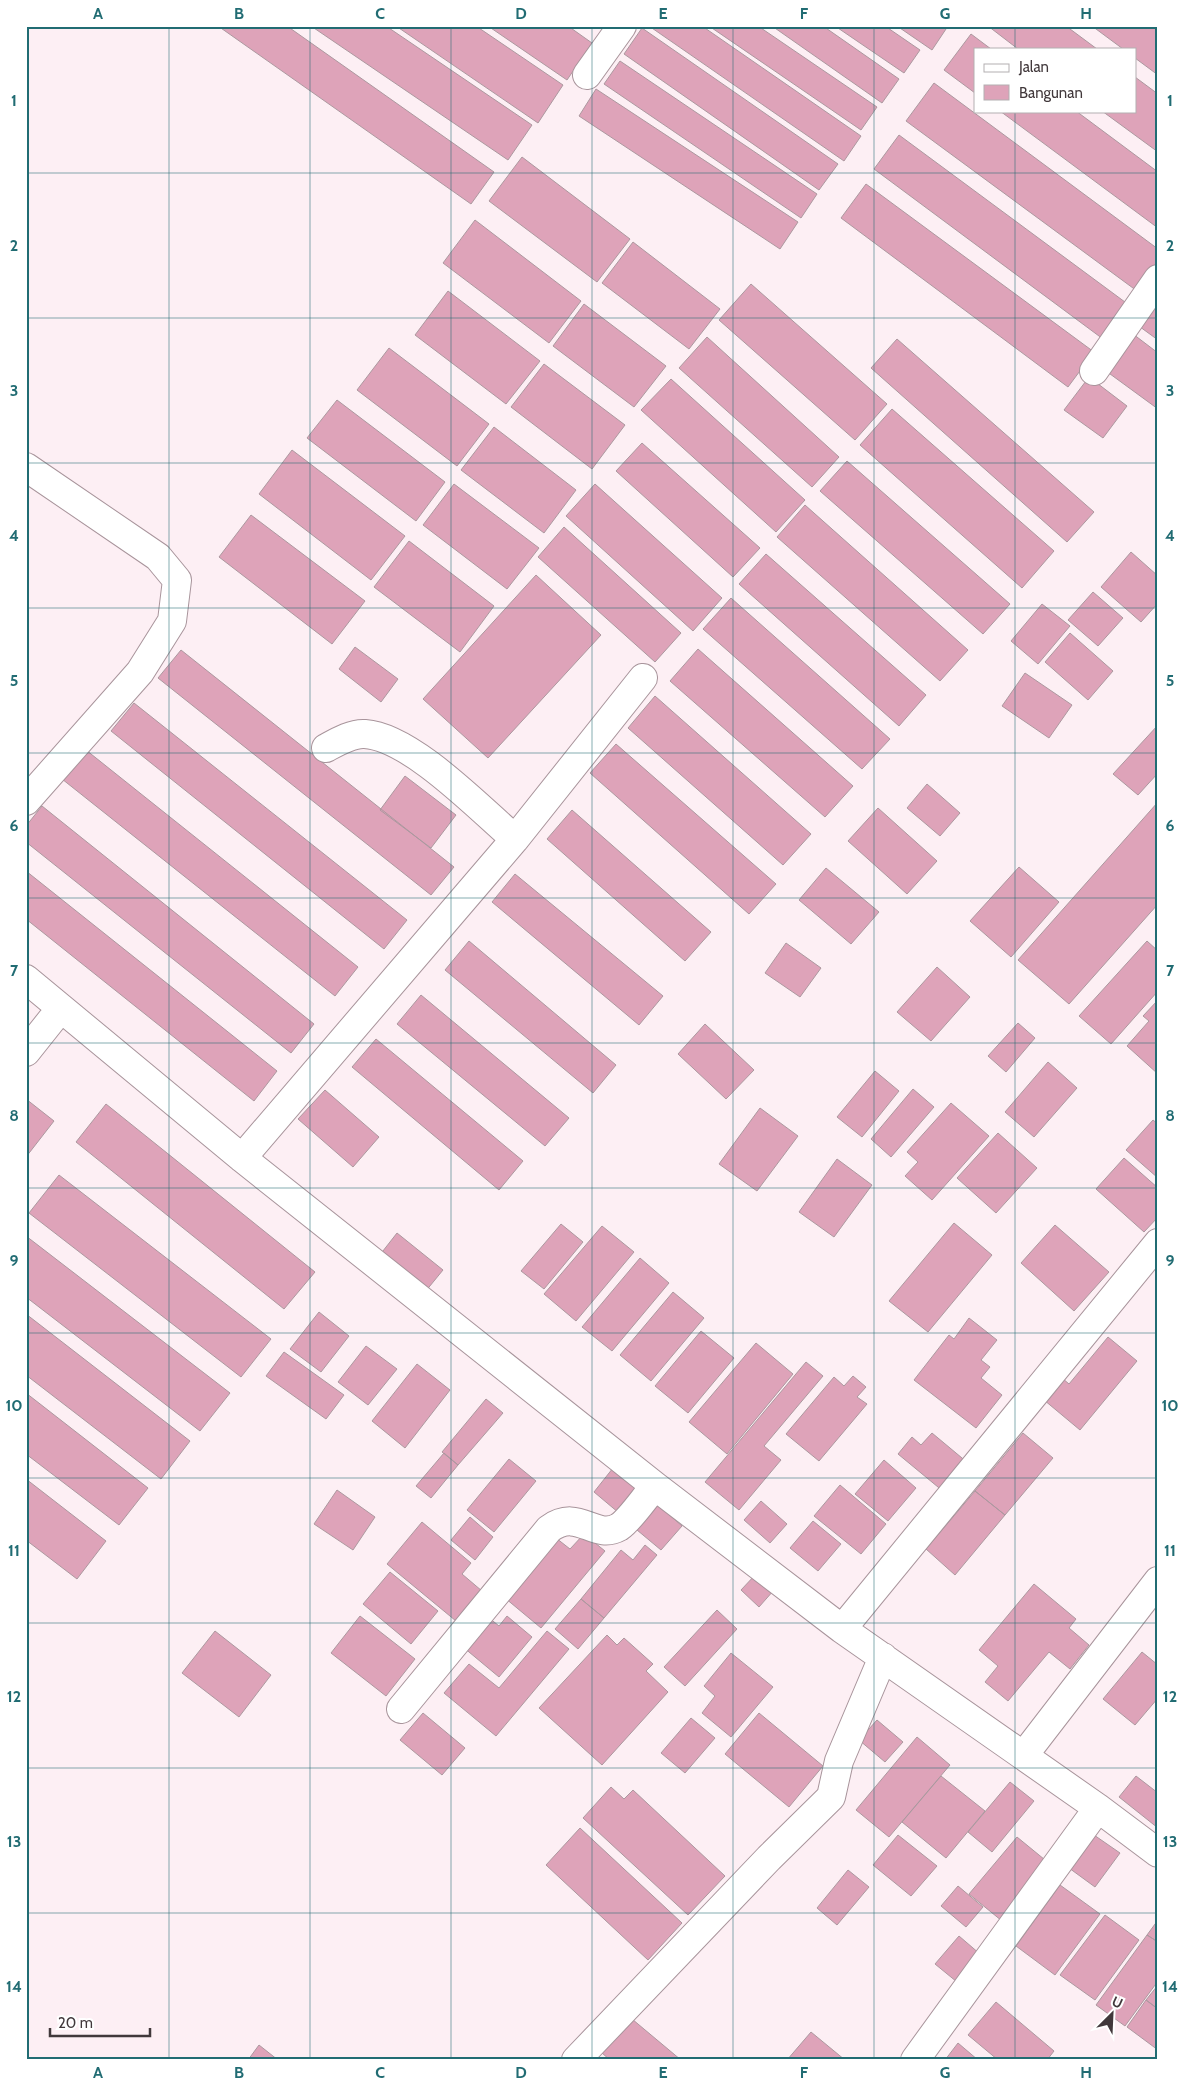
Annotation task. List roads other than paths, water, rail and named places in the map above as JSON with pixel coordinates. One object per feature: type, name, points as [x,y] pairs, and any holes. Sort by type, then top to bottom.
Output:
[{"type":"street","points":[[587,75],[622,26]]},
{"type":"street","points":[[1094,371],[1158,279]]},
{"type":"street","points":[[26,467],[158,558],[177,580],[172,621],[140,672],[26,801]]},
{"type":"street","points":[[242,1158],[514,839],[643,678]]},
{"type":"street","points":[[326,748],[340,740],[364,734],[387,739],[417,754],[514,839]]},
{"type":"street","points":[[26,979],[242,1158],[655,1486],[842,1629],[1158,1852]]},
{"type":"street","points":[[26,1052],[61,1008]]},
{"type":"street","points":[[842,1629],[1158,1243]]},
{"type":"street","points":[[401,1709],[549,1529],[563,1521],[572,1520],[603,1530],[611,1530],[620,1526],[655,1486]]},
{"type":"street","points":[[1024,1756],[1158,1581]]},
{"type":"street","points":[[576,2060],[769,1858],[831,1798],[839,1761],[882,1657]]},
{"type":"street","points":[[916,2060],[1098,1808]]}]
